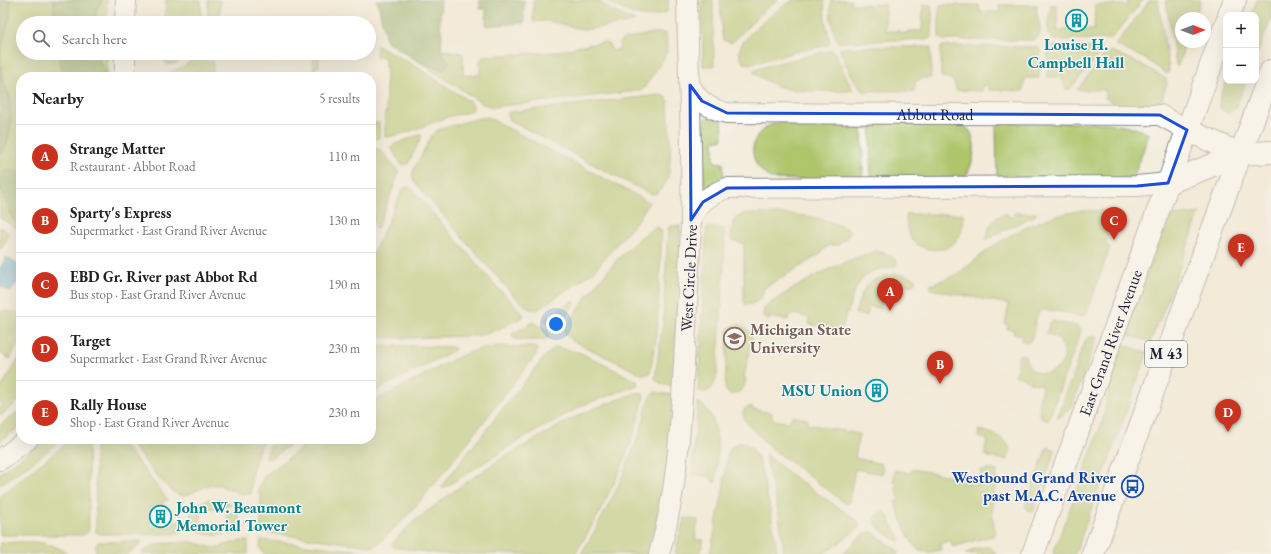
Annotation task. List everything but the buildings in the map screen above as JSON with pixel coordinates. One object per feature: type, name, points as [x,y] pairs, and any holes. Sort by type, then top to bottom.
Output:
[{"type":"main road","points":[[1230,12],[1235,0]]},
{"type":"main road","name":"East Grand River Avenue","points":[[1033,554],[1223,32]]},
{"type":"main road","name":"M 43","points":[[1093,554],[1271,71]]},
{"type":"main road","points":[[1187,130],[1240,154]]},
{"type":"main road","points":[[1168,183],[1240,154],[1271,152]]},
{"type":"street","points":[[125,16],[126,0]]},
{"type":"street","name":"West Circle Drive","points":[[658,554],[669,516],[680,440],[691,220],[690,85],[687,0]]},
{"type":"street","points":[[125,60],[125,72]]},
{"type":"street","name":"Abbot Road","points":[[690,85],[696,96],[702,101],[718,111],[727,113],[1160,115],[1187,130]]},
{"type":"street","points":[[691,220],[694,212],[703,202],[727,188],[1137,186],[1168,183]]},
{"type":"street","points":[[0,460],[21,444]]},
{"type":"highlighted area","points":[[690,85],[702,101],[727,113],[1160,115],[1187,130],[1168,183],[1137,186],[727,188],[703,202],[691,220]]},
{"type":"green space","points":[[0,0],[107,0],[107,16],[16,16],[16,60],[107,60],[107,72],[16,72],[16,228],[0,218]]},
{"type":"green space","points":[[0,0],[10,0],[11,13],[0,55]]},
{"type":"green space","points":[[54,0],[103,0],[96,11],[95,16],[55,16]]},
{"type":"green space","points":[[166,0],[201,0],[201,16],[165,16]]},
{"type":"green space","points":[[208,0],[220,0],[220,16],[208,16]]},
{"type":"green space","points":[[376,0],[441,0],[441,50],[449,61],[444,70],[418,61],[386,41],[378,3]]},
{"type":"green space","points":[[480,0],[524,0],[524,23],[486,26],[486,9],[480,9]]},
{"type":"green space","points":[[533,0],[598,0],[612,11],[635,21],[584,30],[547,21],[533,22]]},
{"type":"green space","points":[[606,0],[669,0],[667,11],[652,17],[628,12]]},
{"type":"green space","points":[[702,0],[713,0],[714,66],[703,66]]},
{"type":"green space","points":[[720,0],[778,0],[762,12],[732,43],[723,40]]},
{"type":"green space","points":[[793,0],[824,0],[825,19],[830,43],[828,45],[794,52],[753,64],[744,63],[741,57],[740,48],[744,40],[764,21]]},
{"type":"green space","points":[[831,0],[851,0],[851,4],[886,5],[885,31],[899,31],[901,33],[906,33],[908,31],[922,31],[923,5],[931,5],[932,36],[929,39],[838,42],[834,32],[830,11]]},
{"type":"green space","points":[[1128,0],[1143,0],[1113,37],[1109,39],[1054,40],[1048,34],[1047,29],[1051,5],[1057,5],[1057,30],[1072,30],[1073,32],[1078,32],[1080,30],[1094,30],[1095,5],[1128,5]]},
{"type":"green space","points":[[1150,0],[1158,0],[1169,71],[1167,74],[1147,60],[1115,45]]},
{"type":"green space","points":[[1166,0],[1201,0],[1197,12],[1175,12],[1175,48],[1184,48],[1178,66],[1176,65]]},
{"type":"green space","points":[[1257,0],[1271,0],[1271,18],[1259,49],[1259,12],[1252,12]]},
{"type":"green space","points":[[940,5],[979,5],[980,12],[999,12],[999,5],[1037,5],[1040,27],[1039,34],[1038,37],[1031,40],[943,40],[939,37]]},
{"type":"green space","points":[[653,33],[666,33],[667,51],[663,60],[644,88],[639,91],[492,107],[483,104],[418,61],[444,70],[441,50],[458,52],[463,54],[463,75],[480,75],[480,60],[484,56],[556,52],[604,42],[609,44],[612,51],[620,49],[619,43],[621,40]]},
{"type":"green space","points":[[377,45],[410,63],[469,101],[473,106],[473,109],[408,132],[385,137],[385,112],[387,112],[387,67],[385,67],[385,57],[376,57]]},
{"type":"green space","points":[[1048,46],[1076,46],[1101,49],[1101,52],[1070,89],[1066,90],[1062,77],[1047,77]]},
{"type":"green space","points":[[866,47],[931,47],[931,78],[924,78],[917,81],[915,83],[914,91],[864,91],[850,72],[840,49]]},
{"type":"green space","points":[[941,47],[1038,47],[1040,50],[1039,78],[1025,78],[1023,91],[988,90],[988,86],[983,85],[982,91],[956,90],[955,84],[952,80],[941,77]]},
{"type":"green space","points":[[832,50],[853,90],[817,91],[790,89],[773,84],[754,73],[754,71],[767,66]]},
{"type":"green space","points":[[1111,51],[1141,64],[1166,79],[1167,84],[1159,107],[1118,105],[1105,98],[1105,90],[1077,90],[1105,54]]},
{"type":"green space","points":[[0,55],[2,79],[10,96],[11,125],[7,144],[0,156]]},
{"type":"green space","points":[[60,60],[99,60],[105,72],[64,72]]},
{"type":"green space","points":[[164,60],[180,60],[173,64],[167,64]]},
{"type":"green space","points":[[190,60],[213,60],[213,72],[171,72],[186,65]]},
{"type":"green space","points":[[313,60],[319,60],[319,67],[315,68],[315,72],[314,72]]},
{"type":"green space","points":[[1226,84],[1245,84],[1236,108],[1232,111],[1227,112],[1221,109],[1219,101]]},
{"type":"green space","points":[[660,95],[667,97],[668,101],[670,164],[665,183],[660,190],[654,194],[651,194],[617,177],[509,120],[507,114],[510,112]]},
{"type":"green space","points":[[487,117],[649,202],[640,217],[593,272],[537,310],[529,309],[514,296],[415,183],[412,176],[413,171],[432,135],[437,130]]},
{"type":"green space","points":[[708,117],[722,120],[723,139],[714,141],[714,162],[723,163],[724,182],[708,186],[704,183],[704,123],[705,119]]},
{"type":"green space","points":[[862,121],[863,170],[861,181],[772,179],[763,172],[753,156],[755,139],[760,132],[768,126],[779,122]]},
{"type":"green space","points":[[872,121],[957,123],[964,126],[970,131],[974,142],[974,154],[968,172],[965,177],[872,181],[870,151]]},
{"type":"green space","points":[[996,122],[1108,123],[1138,129],[1149,134],[1134,176],[1117,179],[997,181]]},
{"type":"green space","points":[[376,123],[379,123],[379,138],[376,139]]},
{"type":"green space","points":[[421,135],[421,138],[408,164],[402,165],[391,148],[395,144]]},
{"type":"green space","points":[[376,148],[381,150],[398,171],[398,176],[377,229]]},
{"type":"green space","points":[[16,171],[16,224],[0,186],[0,172]]},
{"type":"green space","points":[[405,187],[411,188],[496,286],[523,313],[523,317],[497,330],[486,334],[473,336],[376,337],[376,247]]},
{"type":"green space","points":[[1108,210],[1116,212],[1117,219],[1114,228],[1111,228],[1105,245],[1110,247],[1087,312],[1084,316],[1080,316],[1054,311],[1039,311],[1029,343],[1021,341],[1022,335],[1013,334],[1014,330],[1007,329],[1008,325],[1005,324],[1009,304],[930,289],[931,284],[936,284],[936,282],[958,273],[998,243],[1031,225],[1066,213]]},
{"type":"green space","points":[[1007,213],[1008,216],[1013,217],[1014,213],[1036,213],[1036,215],[986,240],[994,220]]},
{"type":"green space","points":[[1200,213],[1159,323],[1156,322],[1156,328],[1150,342],[1125,333],[1167,217]]},
{"type":"green space","points":[[743,214],[779,214],[813,217],[847,228],[851,231],[839,245],[829,245],[819,255],[764,288],[762,297],[754,303],[745,304],[744,244],[731,240],[732,224],[736,218]]},
{"type":"green space","points":[[907,214],[963,214],[963,223],[959,237],[950,246],[944,249],[937,250],[919,246],[910,237],[907,225]]},
{"type":"green space","points":[[671,226],[680,226],[673,386],[658,382],[655,377],[663,323],[668,228]]},
{"type":"green space","points":[[0,227],[10,234],[1,249],[0,248]]},
{"type":"green space","points":[[656,227],[662,232],[657,332],[650,373],[644,375],[571,340],[565,333],[565,328],[595,286],[618,259],[642,236]]},
{"type":"green space","points":[[720,227],[725,230],[721,231],[720,233],[725,234],[717,374],[715,382],[711,388],[706,392],[702,392],[698,391],[707,228]]},
{"type":"green space","points":[[875,251],[892,256],[897,265],[872,272],[861,281],[854,292],[848,313],[846,312],[842,331],[809,324],[810,321],[807,317],[793,314],[789,316],[788,320],[770,317],[769,320],[763,316],[764,308],[801,284],[819,274]]},
{"type":"green space","points":[[894,274],[914,278],[915,282],[913,282],[912,286],[887,281],[881,309],[869,306],[867,316],[855,314],[860,297],[867,286],[877,279]]},
{"type":"green space","points":[[572,301],[575,303],[558,326],[554,328],[546,322],[546,318]]},
{"type":"green space","points":[[0,312],[16,312],[16,348],[10,359],[0,353]]},
{"type":"green space","points":[[1052,321],[1077,326],[1081,329],[1081,331],[1048,421],[1040,416],[1039,402],[1042,385],[1029,382],[1022,377],[1015,376],[1019,354],[1025,355],[1028,365],[1035,371],[1042,373],[1050,372],[1058,368],[1063,361],[1064,353],[1060,342],[1055,337],[1046,334]]},
{"type":"green space","points":[[533,322],[548,331],[548,338],[542,340],[520,340],[513,338],[512,334]]},
{"type":"green space","points":[[738,324],[745,327],[751,335],[752,345],[750,345],[744,386],[735,394],[730,394],[725,388],[728,331],[730,327]]},
{"type":"green space","points":[[1093,336],[1097,337],[1072,406],[1063,415],[1057,418],[1085,341]]},
{"type":"green space","points":[[1122,344],[1147,353],[1075,554],[1053,554],[1102,423],[1115,364]]},
{"type":"green space","points":[[376,345],[452,347],[455,348],[455,350],[376,390]]},
{"type":"green space","points":[[498,346],[537,348],[535,356],[438,480],[408,515],[379,543],[374,546],[370,546],[261,532],[261,495],[259,494],[259,487],[264,476],[307,444],[376,444],[376,400],[460,356],[475,350]]},
{"type":"green space","points":[[556,347],[581,353],[637,381],[638,385],[583,405],[518,441],[442,488],[442,485],[546,355]]},
{"type":"green space","points":[[16,363],[16,403],[0,416],[1,388]]},
{"type":"green space","points":[[655,392],[672,395],[669,461],[657,524],[648,554],[581,554],[606,510],[621,479],[640,432],[648,404]]},
{"type":"green space","points":[[636,393],[641,393],[644,397],[627,452],[617,478],[601,510],[575,554],[441,554],[393,547],[392,543],[414,521],[499,460],[571,419],[595,408]]},
{"type":"green space","points":[[698,402],[706,408],[715,426],[718,449],[715,483],[712,481],[711,477],[692,474]]},
{"type":"green space","points":[[752,406],[752,409],[772,413],[774,420],[788,422],[791,420],[792,416],[808,419],[807,424],[859,434],[855,458],[882,464],[882,474],[855,469],[849,502],[848,504],[845,503],[770,447],[745,421],[743,414],[744,409]]},
{"type":"green space","points":[[16,413],[16,430],[0,441],[0,425]]},
{"type":"green space","points":[[979,430],[998,436],[1006,442],[1010,451],[1008,460],[984,455],[987,439],[978,437]]},
{"type":"green space","points":[[739,443],[746,444],[756,453],[767,494],[777,554],[710,554],[722,496],[728,453],[732,446]]},
{"type":"green space","points":[[40,444],[56,444],[0,485],[0,473]]},
{"type":"green space","points":[[66,444],[88,444],[89,528],[88,532],[83,535],[0,535],[0,496]]},
{"type":"green space","points":[[95,444],[123,444],[168,500],[163,501],[163,507],[156,507],[156,505],[151,507],[150,525],[153,527],[171,527],[173,522],[183,522],[185,528],[176,534],[101,534],[96,532]]},
{"type":"green space","points":[[131,444],[261,444],[252,470],[251,494],[240,494],[231,489],[222,487],[222,485],[208,485],[190,494],[179,495],[167,487]]},
{"type":"green space","points":[[271,444],[290,444],[272,458],[267,459],[266,455]]},
{"type":"green space","points":[[1049,447],[1055,450],[1033,512],[1027,510],[1025,507],[1046,449]]},
{"type":"green space","points":[[765,454],[798,480],[858,521],[859,527],[845,539],[823,554],[784,554],[779,514]]},
{"type":"green space","points":[[912,469],[951,476],[951,480],[978,485],[981,470],[985,471],[986,469],[997,471],[992,508],[995,535],[953,547],[950,540],[940,544],[941,550],[927,553],[917,549],[909,537],[895,502],[899,500],[896,488],[897,483],[893,482],[895,470],[911,473]]},
{"type":"green space","points":[[209,499],[222,500],[232,504],[223,508],[214,509],[206,508],[197,504]]},
{"type":"green space","points":[[237,510],[239,519],[237,525],[228,521],[227,515]]},
{"type":"green space","points":[[192,511],[201,515],[201,521],[192,524],[190,516]]},
{"type":"green space","points":[[884,512],[900,540],[898,541],[893,538],[876,525],[875,520],[877,516],[879,513]]},
{"type":"green space","points":[[684,518],[698,520],[695,539],[704,540],[699,554],[675,554]]},
{"type":"green space","points":[[207,525],[221,525],[233,530],[220,535],[211,535],[198,530]]},
{"type":"green space","points":[[868,532],[872,532],[898,551],[899,554],[842,554],[861,536]]},
{"type":"green space","points":[[261,540],[363,551],[365,554],[264,554],[260,547]]},
{"type":"green space","points":[[239,541],[248,541],[248,554],[141,554],[150,547],[164,543],[192,542],[208,547],[222,548],[222,546]]},
{"type":"green space","points":[[98,542],[141,542],[140,544],[128,554],[96,554],[96,545]]},
{"type":"green space","points":[[0,543],[44,543],[53,545],[68,554],[0,554]]},
{"type":"green space","points":[[985,547],[991,548],[996,554],[965,554],[974,549]]},
{"type":"water","points":[[6,257],[16,263],[16,283],[11,292],[0,286],[0,268]]},
{"type":"place","name":"Louise H. Campbell Hall","points":[[1076,21]]},
{"type":"place","name":"EBD Gr. River past Abbot Rd","points":[[1114,240]]},
{"type":"place","name":"Rally House","points":[[1241,267]]},
{"type":"place","name":"Strange Matter","points":[[890,311]]},
{"type":"place","name":"Michigan State University","points":[[735,338]]},
{"type":"place","name":"Sparty's Express","points":[[940,384]]},
{"type":"place","name":"MSU Union","points":[[877,390]]},
{"type":"place","name":"Target","points":[[1228,432]]},
{"type":"place","name":"Westbound Grand River past M.A.C. Avenue","points":[[1132,486]]},
{"type":"place","name":"John W. Beaumont Memorial Tower","points":[[161,516]]}]
